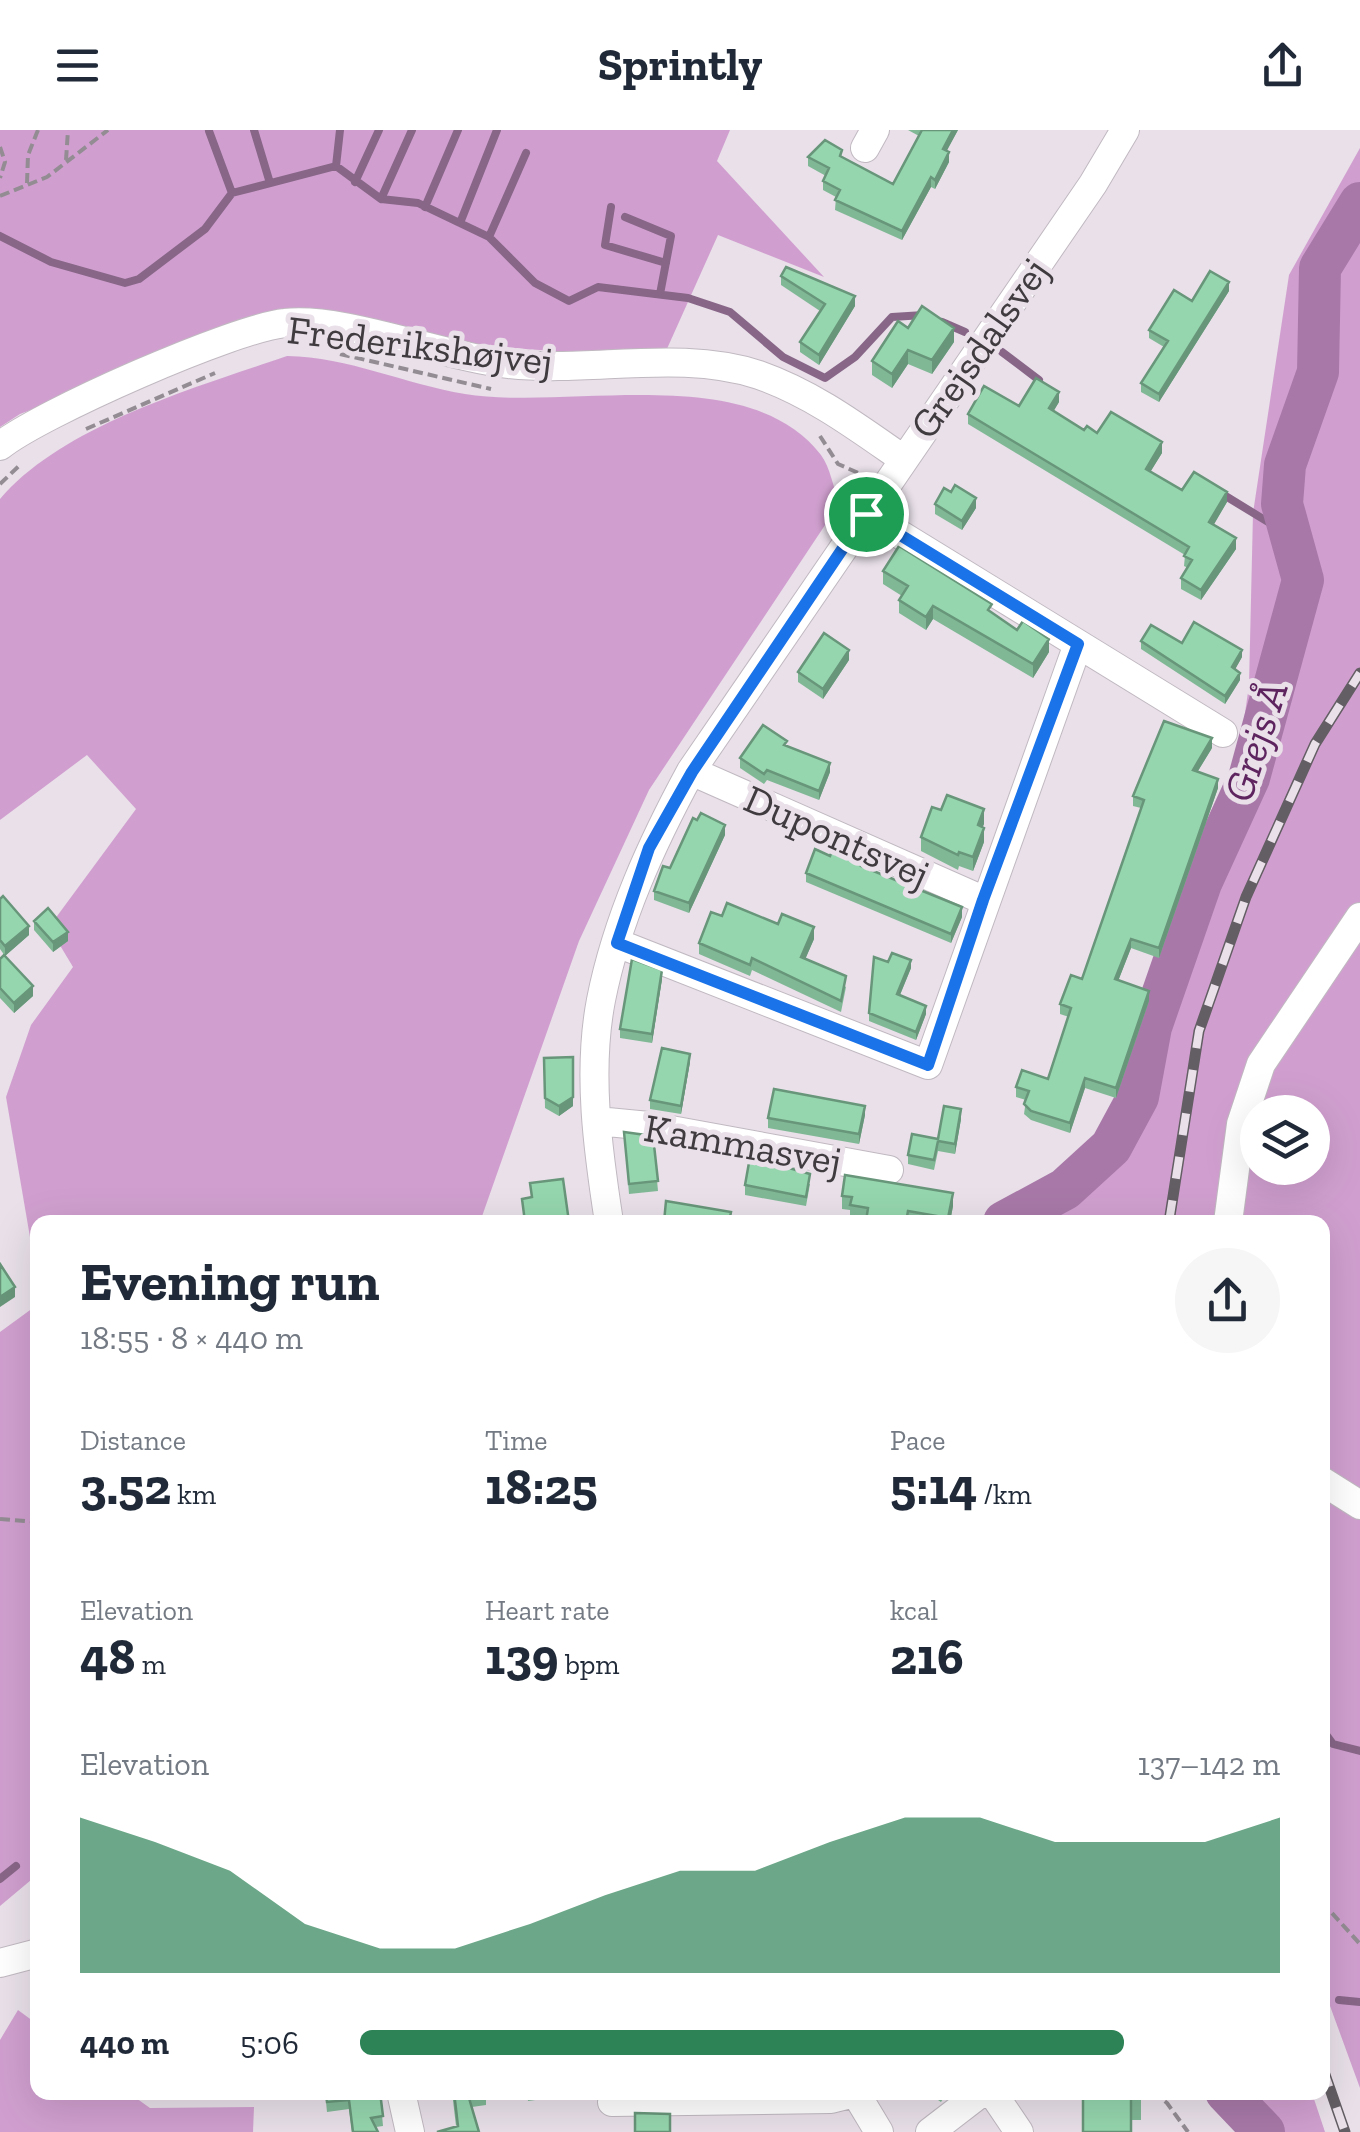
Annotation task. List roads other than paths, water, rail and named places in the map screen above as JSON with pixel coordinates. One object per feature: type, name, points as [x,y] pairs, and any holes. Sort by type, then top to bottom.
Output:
[{"type":"street","name":"Grejsdalsvej","points":[[607,1215],[597,1120],[601,1001],[649,848],[692,772],[1082,200],[1124,130]]},
{"type":"street","name":"Frederikshøjvej","points":[[12,454],[57,413],[239,334],[286,322],[334,326],[426,350],[511,364],[693,365],[756,374],[818,401],[903,459]]},
{"type":"street","points":[[866,514],[1223,732]]},
{"type":"street","points":[[617,943],[928,1065],[983,900],[1078,644]]},
{"type":"street","name":"Dupontsvej","points":[[692,772],[983,900]]},
{"type":"street","points":[[1229,1215],[1241,1124],[1260,1064],[1360,917]]},
{"type":"street","name":"Kammasvej","points":[[597,1120],[889,1170]]},
{"type":"street","points":[[1330,1486],[1360,1506]]},
{"type":"street","points":[[0,1963],[30,1955]]},
{"type":"street","points":[[402,2100],[410,2132]]},
{"type":"street","points":[[612,2102],[758,2100]]},
{"type":"street","points":[[859,2100],[879,2132]]},
{"type":"street","points":[[930,2132],[972,2100]]},
{"type":"street","points":[[997,2100],[1019,2132]]},
{"type":"waterway","points":[[254,130],[270,183]]},
{"type":"waterway","points":[[336,166],[340,130]]},
{"type":"waterway","points":[[355,182],[379,130]]},
{"type":"waterway","points":[[381,199],[412,130]]},
{"type":"waterway","points":[[425,207],[458,130]]},
{"type":"waterway","points":[[460,223],[497,130]]},
{"type":"waterway","points":[[209,131],[232,193]]},
{"type":"waterway","points":[[489,237],[526,153]]},
{"type":"waterway","points":[[0,236],[51,262],[125,283],[139,279],[205,229],[232,193],[336,166],[381,199],[418,203],[489,237],[535,283],[569,301],[598,287],[688,298],[730,312],[783,357],[825,378],[855,357],[892,317],[924,315]]},
{"type":"waterway","name":"Grejs Å","points":[[1017,1215],[1065,1189],[1111,1147],[1138,1097],[1151,1027],[1201,883],[1249,778],[1303,580],[1282,504],[1285,465],[1318,372],[1320,268],[1360,203]]},
{"type":"waterway","points":[[611,207],[605,245],[666,263]]},
{"type":"waterway","points":[[625,217],[671,236],[660,294]]},
{"type":"waterway","points":[[942,322],[965,332]]},
{"type":"waterway","points":[[1002,352],[1039,380]]},
{"type":"waterway","points":[[1219,492],[1291,536]]},
{"type":"waterway","points":[[1330,1740],[1360,1751]]},
{"type":"waterway","points":[[0,1879],[16,1866]]},
{"type":"waterway","points":[[1339,2000],[1360,2002]]},
{"type":"waterway","name":"Grejs Å","points":[[1234,2100],[1264,2132]]},
{"type":"railway","points":[[1170,1215],[1199,1031],[1246,897],[1315,744],[1360,673]]},
{"type":"railway","points":[[1330,2089],[1345,2132]]}]
